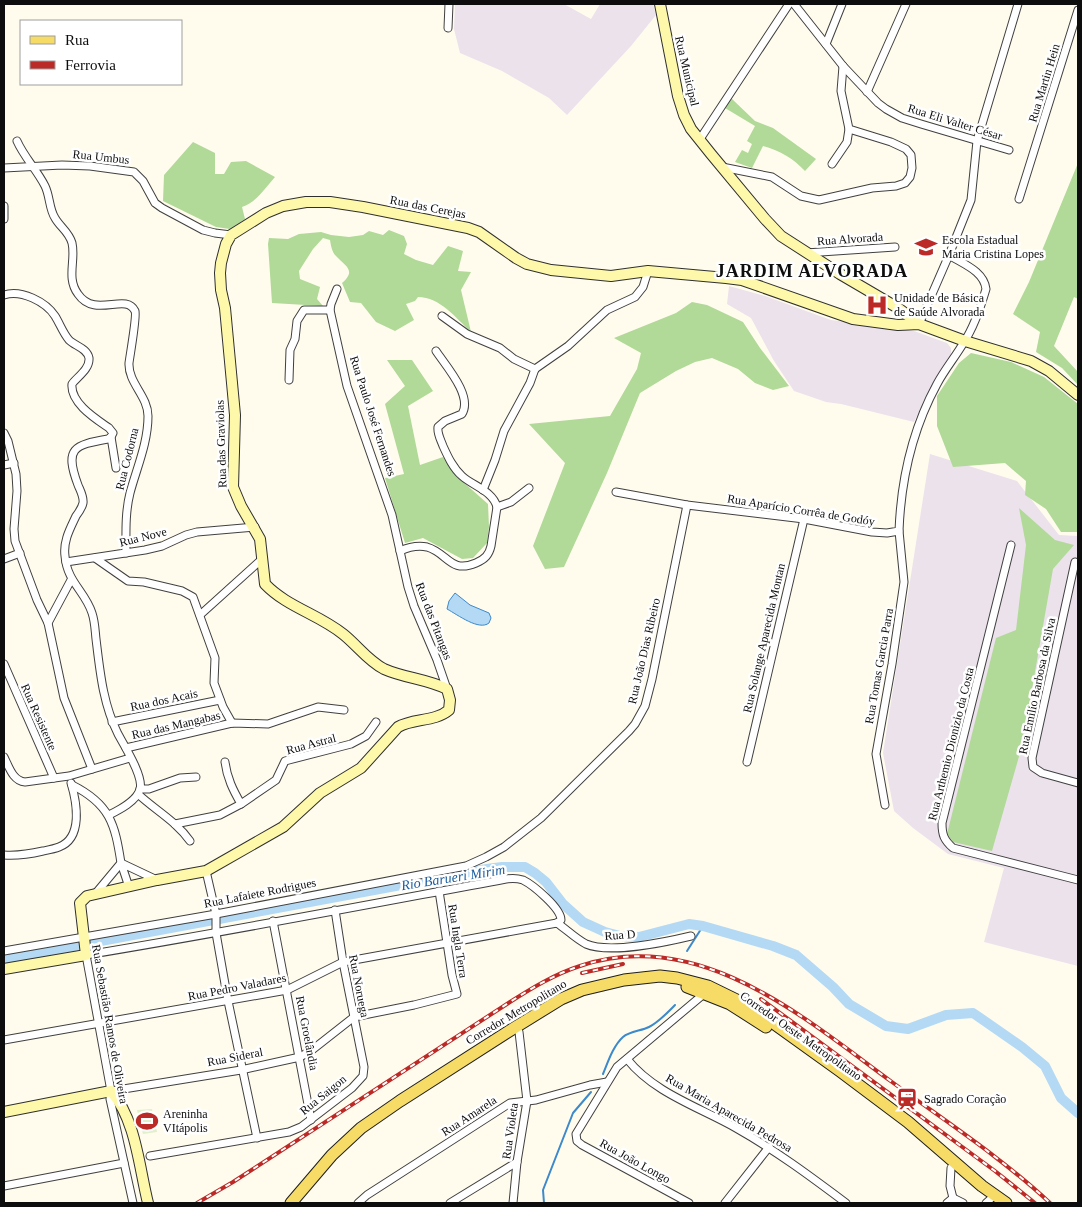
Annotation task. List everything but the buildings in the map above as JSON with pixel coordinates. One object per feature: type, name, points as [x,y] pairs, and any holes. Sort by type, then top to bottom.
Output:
[{"type":"main road","name":"Rua Municipal","points":[[660,4],[678,96],[691,129],[765,219],[782,236],[806,253],[898,308],[919,324]]},
{"type":"main road","name":"Rua das Cerejas","points":[[231,235],[254,220],[283,206],[306,202],[330,202],[468,228],[479,232],[527,264],[551,270],[611,276],[648,272],[742,280],[853,319],[898,325],[919,324]]},
{"type":"main road","name":"Rua das Graviolas","points":[[231,235],[220,263],[220,272],[234,415],[233,487],[241,506],[255,527],[260,539],[265,584],[270,590],[290,604],[308,612],[344,634],[376,665],[387,670],[435,683],[447,689]]},
{"type":"main road","points":[[919,324],[965,341],[1030,361],[1049,371],[1078,395]]},
{"type":"main road","points":[[84,946],[80,904],[86,896],[206,871],[283,827],[320,793],[361,768],[398,726],[404,723],[426,720],[446,713],[450,706],[447,689]]},
{"type":"main road","name":"Rua Lafaiete Rodrigues","points":[[4,969],[84,946]]},
{"type":"main road","name":"Corredor Metropolitano","points":[[291,1203],[332,1155],[361,1128],[514,1028],[582,990],[624,980],[660,976],[678,978],[708,986],[748,1005],[840,1070],[908,1122],[966,1171],[991,1200],[1006,1203]]},
{"type":"main road","name":"Corredor Oeste Metropolitano","points":[[297,1203],[339,1156],[385,1116],[566,1003],[602,990],[631,985],[662,984],[678,985],[705,993],[730,1004],[751,1017],[830,1072],[904,1128],[991,1200]]},
{"type":"main road","points":[[705,993],[711,991],[748,1005]]},
{"type":"main road","points":[[111,1091],[120,1101],[128,1119],[148,1203]]},
{"type":"main road","name":"Rua Sideral","points":[[4,1112],[111,1091]]},
{"type":"main road","points":[[952,1168],[966,1171]]},
{"type":"street","points":[[448,28],[449,4]]},
{"type":"street","points":[[700,139],[789,4]]},
{"type":"street","name":"Rua Eli Valter César","points":[[794,4],[843,66],[878,104],[894,114],[1009,150]]},
{"type":"street","points":[[826,44],[842,4]]},
{"type":"street","points":[[867,92],[906,4]]},
{"type":"street","points":[[919,324],[950,256],[971,200],[976,141],[1018,4]]},
{"type":"street","name":"Rua Martin Hein","points":[[1019,199],[1032,163],[1078,10]]},
{"type":"street","points":[[832,164],[847,142],[849,129],[840,91],[843,66]]},
{"type":"street","points":[[722,167],[772,177],[801,196],[819,200],[905,183],[910,177],[912,168],[910,155],[906,149],[891,142],[849,129]]},
{"type":"street","name":"Rua Codorna","points":[[17,141],[48,192],[55,218],[70,236],[72,244],[72,282],[79,296],[91,305],[99,307],[127,304],[132,307],[136,315],[132,332],[130,370],[145,399],[148,408],[148,418],[141,458],[130,494],[126,524],[126,554]]},
{"type":"street","name":"Rua Umbus","points":[[4,168],[62,165],[90,166],[134,172],[143,181],[155,203],[162,208],[203,230],[231,235]]},
{"type":"street","points":[[4,206],[4,219]]},
{"type":"street","name":"Rua Alvorada","points":[[806,253],[895,247]]},
{"type":"street","points":[[899,531],[904,476],[911,446],[924,411],[937,384],[965,341],[984,296],[985,282],[975,271],[950,256]]},
{"type":"street","points":[[483,490],[504,432],[530,383],[535,369],[568,346],[607,310],[635,297],[643,287],[648,272]]},
{"type":"street","points":[[289,380],[290,350],[295,339],[297,321],[304,310],[330,310],[337,289]]},
{"type":"street","points":[[4,295],[28,296],[44,304],[55,315],[70,341],[85,352],[88,358],[87,366],[75,380],[72,388],[79,403],[111,430],[116,468]]},
{"type":"street","name":"Rua Paulo José Fernandes","points":[[330,310],[347,386],[388,500],[400,551]]},
{"type":"street","points":[[442,316],[467,334],[500,348],[519,362],[535,369]]},
{"type":"street","points":[[400,551],[419,546],[429,548],[461,567],[483,560],[490,552],[497,507],[494,499],[462,476],[454,466],[438,434],[440,424],[462,414],[465,402],[461,389],[436,351]]},
{"type":"street","points":[[4,433],[14,463],[17,491],[14,528],[15,541],[37,600],[48,623],[64,698],[92,769]]},
{"type":"street","points":[[111,437],[83,444],[75,451],[72,469],[81,492],[83,504],[66,540],[66,562],[71,580],[92,613],[105,700],[112,722],[140,777],[139,792],[152,807],[175,824],[190,841]]},
{"type":"street","points":[[4,464],[14,463]]},
{"type":"street","points":[[497,507],[511,502],[528,488]]},
{"type":"street","name":"Rua Aparício Corrêa de Godóy","points":[[616,492],[687,505],[804,519],[872,532],[887,533],[899,531]]},
{"type":"street","name":"Rua João Dias Ribeiro","points":[[513,840],[541,818],[605,756],[635,724],[640,716],[645,706],[652,679],[687,505]]},
{"type":"street","name":"Rua Solange Aparecida Montan","points":[[747,762],[804,519]]},
{"type":"street","name":"Rua Nove","points":[[66,562],[126,554],[162,546],[197,532],[255,527]]},
{"type":"street","name":"Rua Tomas Garcia Parra","points":[[885,805],[876,754],[904,582],[899,531]]},
{"type":"street","name":"Rua Arthemio Dionizio da Costa","points":[[1011,545],[942,823],[942,833],[945,841],[953,848],[1078,880]]},
{"type":"street","name":"Rua das Pitangas","points":[[400,551],[403,570],[414,606],[432,647],[447,689]]},
{"type":"street","points":[[4,559],[20,553]]},
{"type":"street","name":"Rua das Mangabas","points":[[95,558],[128,581],[144,582],[188,593],[193,597],[215,658],[214,683],[220,700],[232,723]]},
{"type":"street","points":[[200,615],[261,560]]},
{"type":"street","name":"Rua Emílio Barbosa da Silva","points":[[1075,562],[1032,758],[1034,768],[1042,773],[1078,783]]},
{"type":"street","points":[[48,623],[71,580]]},
{"type":"street","name":"Rua Resistente","points":[[4,664],[54,778]]},
{"type":"street","name":"Rua dos Acais","points":[[112,722],[220,700]]},
{"type":"street","name":"Rua das Mangabas","points":[[126,748],[232,723],[268,724],[318,707],[344,710]]},
{"type":"street","name":"Rua Astral","points":[[175,824],[220,815],[241,804],[276,780],[285,761],[351,744],[366,736],[376,722]]},
{"type":"street","points":[[4,757],[14,776],[20,782],[69,776],[130,758]]},
{"type":"street","points":[[225,762],[231,787],[241,804]]},
{"type":"street","points":[[4,855],[33,853],[60,847],[68,841],[75,827],[76,816],[69,776]]},
{"type":"street","points":[[109,815],[130,802],[139,792],[180,778],[196,776]]},
{"type":"street","points":[[72,785],[92,797],[109,815],[128,887]]},
{"type":"street","name":"Rua Lafaiete Rodrigues","points":[[4,950],[84,946],[216,916],[466,866],[492,854],[513,840]]},
{"type":"street","points":[[121,863],[157,880]]},
{"type":"street","points":[[94,894],[121,863]]},
{"type":"street","points":[[206,871],[216,916],[216,931],[241,1070],[257,1138]]},
{"type":"street","points":[[84,946],[216,931],[516,878],[524,880],[532,886],[557,909],[562,918],[557,923]]},
{"type":"street","name":"Rua Ingla Terra","points":[[439,891],[452,975],[457,994]]},
{"type":"street","name":"Rua Noruega","points":[[335,910],[342,962],[364,1067]]},
{"type":"street","name":"Rua Groelândia","points":[[273,921],[311,1120]]},
{"type":"street","name":"Rua D","points":[[557,923],[585,944],[599,948],[664,942],[691,936]]},
{"type":"street","name":"Rua Pedro Valadares","points":[[4,1040],[287,990],[342,962],[557,923]]},
{"type":"street","name":"Rua Sebastião Ramos de Oliveira","points":[[84,946],[111,1091],[110,1099],[133,1203]]},
{"type":"street","points":[[607,1082],[617,1067],[705,993]]},
{"type":"street","name":"Rua Sideral","points":[[111,1091],[241,1070],[300,1057],[354,1017],[457,994]]},
{"type":"street","name":"Rua Violeta","points":[[513,1203],[526,1101],[519,1032]]},
{"type":"street","name":"Rua Maria Aparecida Pedrosa","points":[[627,1059],[654,1083],[691,1106],[733,1126],[769,1147],[795,1164],[846,1203]]},
{"type":"street","name":"Rua Saigon","points":[[150,1156],[289,1132],[301,1127],[352,1088],[363,1076],[364,1067]]},
{"type":"street","name":"Rua Amarela","points":[[358,1203],[367,1195],[510,1103],[543,1098],[607,1082]]},
{"type":"street","name":"Rua João Longo","points":[[607,1082],[576,1134],[577,1141],[689,1203]]},
{"type":"street","points":[[726,1203],[769,1147]]},
{"type":"street","points":[[450,1203],[517,1162]]},
{"type":"street","points":[[4,1186],[124,1163]]},
{"type":"street","points":[[952,1168],[950,1201],[963,1203]]},
{"type":"shaded area","points":[[455,4],[564,4],[591,19],[600,4],[653,4],[656,15],[631,46],[567,115],[549,98],[502,71],[460,53],[454,29]]},
{"type":"shaded area","points":[[729,286],[765,296],[831,320],[914,331],[947,343],[951,348],[951,356],[936,377],[914,422],[826,402],[794,391],[774,361],[751,318],[727,304]]},
{"type":"shaded area","points":[[930,454],[1017,481],[1059,535],[1078,536],[1078,966],[984,942],[1004,868],[948,854],[894,811],[883,753]]},
{"type":"green space","points":[[731,98],[755,121],[773,128],[816,159],[805,171],[786,156],[763,146],[752,168],[735,162],[742,150],[748,153],[752,144],[747,141],[755,126],[725,108]]},
{"type":"green space","points":[[193,142],[215,153],[215,174],[224,174],[231,162],[246,161],[275,177],[256,199],[242,207],[245,219],[230,229],[216,227],[163,201],[164,175]]},
{"type":"green space","points":[[1078,163],[1078,299],[1074,297],[1054,346],[1078,372],[1078,385],[1062,368],[1036,352],[1040,332],[1013,314],[1029,282]]},
{"type":"green space","points":[[389,230],[404,236],[407,244],[404,254],[433,265],[448,246],[463,251],[458,271],[471,272],[461,290],[471,332],[440,304],[433,300],[418,297],[415,301],[406,304],[414,320],[395,331],[376,322],[361,303],[350,302],[342,283],[349,275],[348,268],[334,253],[330,240],[323,238],[313,249],[299,271],[300,279],[320,287],[317,299],[323,306],[272,303],[269,238],[288,239],[299,234],[321,232],[349,237],[363,235],[369,231],[383,235]]},
{"type":"green space","points":[[692,302],[707,305],[743,322],[789,386],[773,390],[755,383],[738,369],[712,358],[695,362],[676,371],[640,393],[607,473],[564,567],[545,569],[533,546],[565,463],[529,424],[610,416],[637,369],[641,353],[614,338],[676,313]]},
{"type":"green space","points":[[971,353],[1011,362],[1044,377],[1078,404],[1078,532],[1061,532],[1046,509],[1025,495],[1026,481],[1005,463],[953,467],[937,426],[937,396],[959,363]]},
{"type":"green space","points":[[387,360],[412,360],[433,391],[408,406],[420,465],[443,457],[462,481],[488,504],[489,527],[487,543],[473,558],[462,559],[423,538],[405,543],[385,478],[404,474],[385,404],[405,386]]},
{"type":"green space","points":[[1019,508],[1055,540],[1074,545],[1053,569],[1022,746],[992,851],[953,842],[947,834],[996,638],[1016,630],[1026,545]]},
{"type":"green space","name":"Areninha VItápolis","points":[[152,1109],[157,1132],[143,1134],[137,1110]]},
{"type":"water","points":[[455,593],[470,605],[489,613],[491,618],[489,623],[485,625],[474,624],[447,609],[449,601]]},
{"type":"waterway","name":"Rio Barueri Mirim","points":[[4,959],[487,869],[525,867],[546,882],[563,904],[583,922],[605,932],[620,936],[639,937],[689,924],[703,926],[773,946],[796,955],[833,987],[849,1004],[886,1026],[908,1029],[946,1015],[973,1013],[1022,1047],[1045,1066],[1061,1098],[1078,1113]]},
{"type":"waterway","points":[[687,951],[703,926]]},
{"type":"waterway","points":[[603,1074],[614,1049],[623,1037],[653,1025],[675,1005]]},
{"type":"waterway","points":[[544,1203],[543,1190],[573,1113],[591,1092]]},
{"type":"railway","points":[[197,1203],[233,1182],[535,987],[580,966],[624,957],[666,958],[708,968],[747,985],[786,1006],[973,1140],[1032,1186],[1050,1203]]},
{"type":"railway","points":[[582,973],[623,964]]},
{"type":"railway","points":[[761,999],[995,1171],[1035,1203]]},
{"type":"place","name":"Escola Estadual Maria Cristina Lopes","points":[[926,247]]},
{"type":"place","name":"Unidade de Básica de Saúde Alvorada","points":[[877,305]]},
{"type":"place","name":"Sagrado Coração","points":[[907,1099]]},
{"type":"place","name":"Areninha VItápolis","points":[[147,1121]]},
{"type":"district","name":"JARDIM ALVORADA","points":[[812,271]]}]
